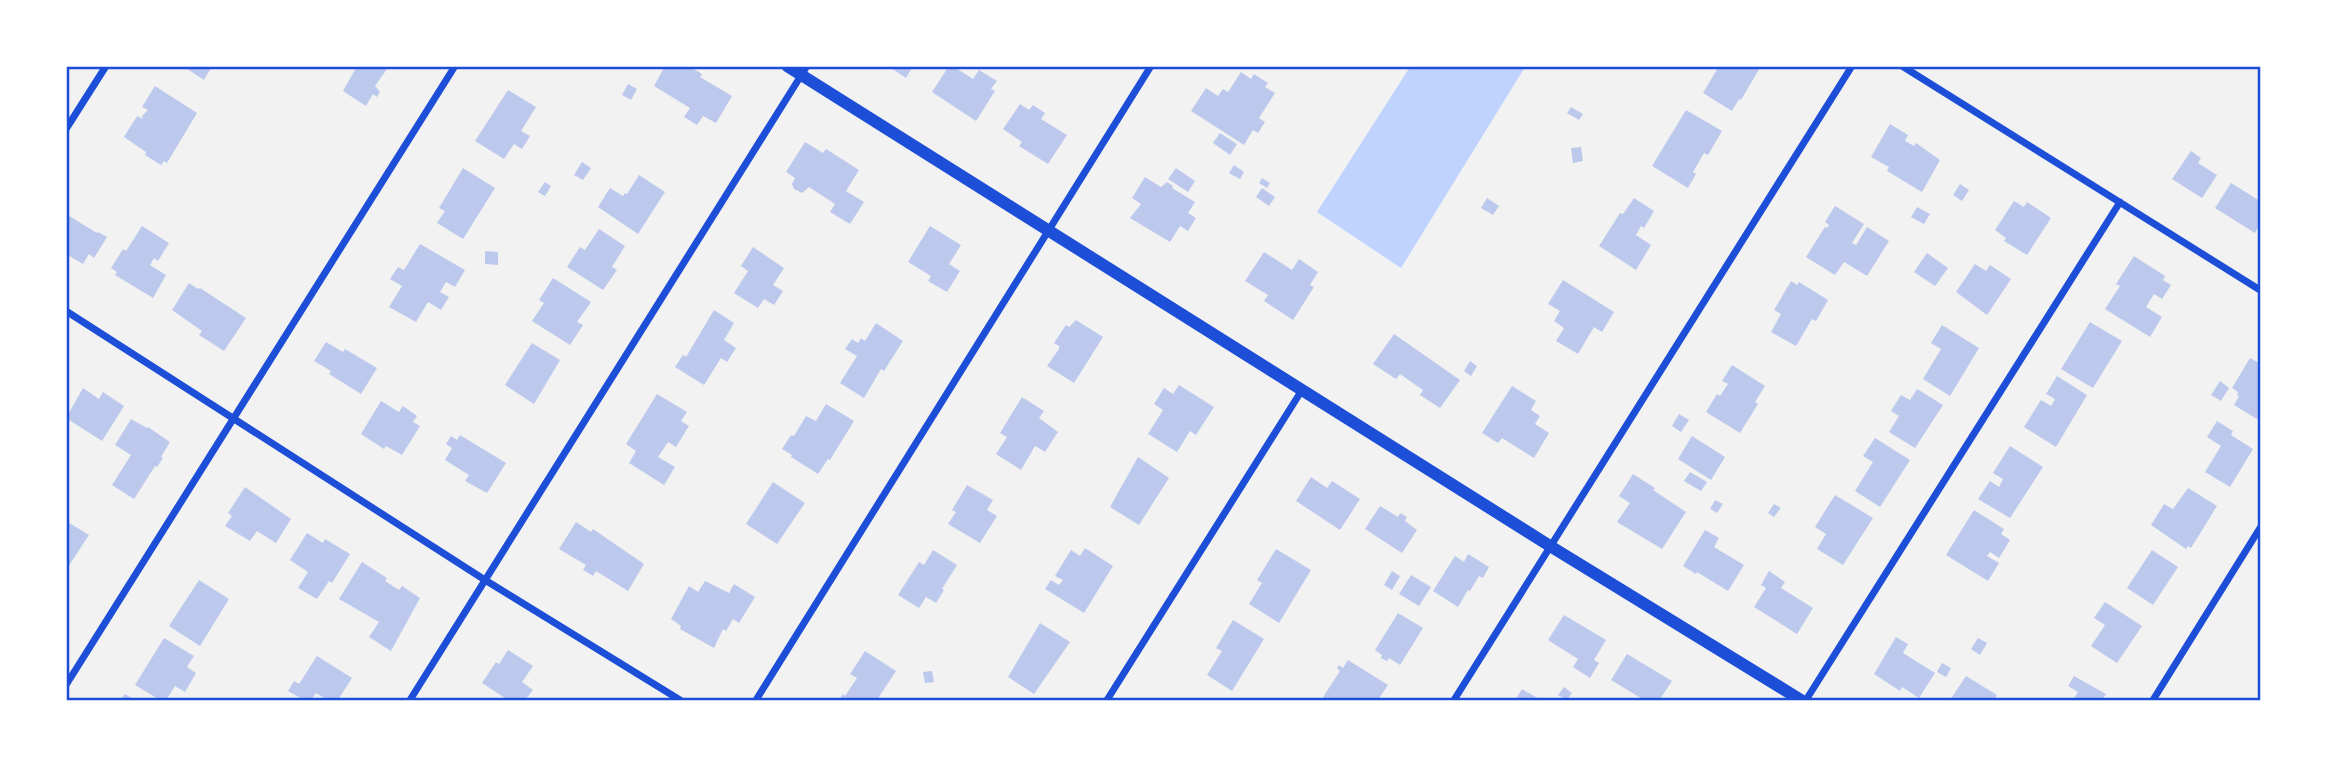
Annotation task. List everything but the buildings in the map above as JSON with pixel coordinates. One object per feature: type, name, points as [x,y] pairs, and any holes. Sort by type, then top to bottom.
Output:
[{"type":"street","points":[[66,130],[106,66]]},
{"type":"street","points":[[66,685],[455,66]]},
{"type":"street","points":[[788,66],[804,71],[1048,230],[1550,546],[1804,701],[2120,202]]},
{"type":"street","points":[[756,701],[1152,66]]},
{"type":"street","points":[[1454,701],[1852,66]]},
{"type":"street","points":[[1902,66],[2260,290]]},
{"type":"street","points":[[410,701],[804,71]]},
{"type":"street","points":[[66,311],[485,580],[680,701]]},
{"type":"street","points":[[1107,701],[1302,390]]},
{"type":"street","points":[[2153,701],[2260,528]]},
{"type":"water","points":[[1410,67],[1525,67],[1401,268],[1317,212]]}]
